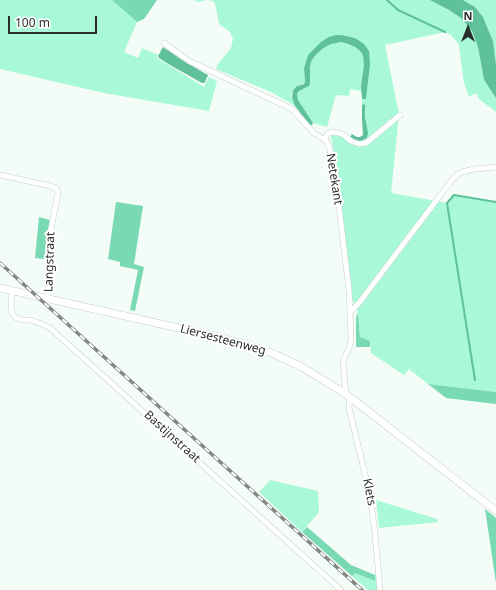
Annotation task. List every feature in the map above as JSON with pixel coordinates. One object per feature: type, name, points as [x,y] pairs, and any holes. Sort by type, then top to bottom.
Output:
[{"type":"street","name":"Netekant","points":[[164,43],[189,61],[292,109],[314,133],[329,144],[337,190],[349,290],[350,340],[349,348],[343,361],[348,395]]},
{"type":"street","points":[[325,140],[327,134],[332,132],[344,135],[351,141],[360,144],[366,143],[400,115]]},
{"type":"street","points":[[350,312],[359,303],[452,180],[462,172],[474,169],[496,167]]},
{"type":"street","name":"Langstraat","points":[[0,175],[51,186],[57,189],[58,193],[49,239],[48,299]]},
{"type":"street","name":"Liersesteenweg","points":[[0,288],[206,334],[258,348],[274,354],[302,367],[348,395],[496,511]]},
{"type":"street","name":"Bastijnstraat","points":[[12,291],[12,313],[16,318],[30,320],[50,328],[341,590]]},
{"type":"street","name":"Klets","points":[[348,395],[349,408],[370,495],[380,590]]},
{"type":"shaded area","points":[[0,0],[112,0],[137,22],[124,52],[138,58],[142,48],[158,55],[157,58],[204,87],[209,77],[217,81],[209,111],[104,93],[0,69]]},
{"type":"shaded area","points":[[112,0],[157,0],[144,19],[137,22]]},
{"type":"shaded area","points":[[193,0],[206,0],[199,2]]},
{"type":"shaded area","points":[[210,0],[430,0],[461,18],[472,31],[478,47],[484,80],[496,98],[496,112],[479,99],[476,93],[469,97],[464,83],[459,46],[451,35],[445,32],[385,45],[399,114],[391,193],[447,203],[454,195],[496,202],[496,392],[428,384],[409,369],[404,375],[371,353],[370,341],[360,337],[358,312],[352,298],[339,188],[331,136],[335,134],[350,137],[358,141],[366,140],[365,105],[362,105],[362,99],[366,98],[370,65],[355,38],[342,35],[308,55],[304,68],[305,82],[293,90],[291,96],[295,106],[273,93],[216,69],[218,64],[231,48],[233,39],[230,32],[219,24],[216,7],[214,2]]},
{"type":"shaded area","points":[[430,0],[463,0],[475,7],[483,17],[493,41],[496,65],[496,98],[484,80],[478,47],[472,31],[461,18]]},
{"type":"shaded area","points":[[463,0],[496,0],[496,65],[493,41],[483,17],[475,7]]},
{"type":"shaded area","points":[[336,35],[355,38],[364,44],[369,51],[370,65],[366,99],[362,99],[361,85],[364,65],[363,55],[355,47],[348,44],[341,42],[331,44],[322,49],[314,57],[311,62],[309,86],[299,91],[297,94],[298,100],[313,123],[310,125],[295,106],[292,98],[293,90],[305,82],[304,68],[308,55],[321,42]]},
{"type":"shaded area","points":[[341,42],[355,47],[364,55],[361,85],[362,91],[350,89],[349,96],[336,95],[327,127],[313,123],[298,100],[297,94],[310,83],[310,68],[314,57],[322,49],[331,44]]},
{"type":"shaded area","points":[[163,47],[208,75],[205,82],[202,83],[159,58],[158,56]]},
{"type":"shaded area","points":[[365,104],[365,117],[368,133],[367,138],[358,141],[350,137],[352,134],[357,137],[363,135],[362,105]]},
{"type":"shaded area","points":[[116,202],[143,206],[134,264],[144,267],[135,311],[130,310],[138,270],[120,266],[120,262],[108,259]]},
{"type":"shaded area","points":[[39,217],[50,220],[44,259],[35,258]]},
{"type":"shaded area","points":[[358,312],[360,337],[370,341],[370,347],[356,347],[356,318]]},
{"type":"shaded area","points":[[428,384],[496,392],[496,404],[446,398]]},
{"type":"shaded area","points":[[270,480],[318,491],[319,512],[302,532],[259,492]]},
{"type":"shaded area","points":[[376,500],[437,519],[438,522],[379,528]]},
{"type":"shaded area","points":[[485,509],[496,518],[496,583]]},
{"type":"shaded area","points":[[307,527],[351,565],[375,575],[375,581],[355,573],[352,576],[302,532]]},
{"type":"shaded area","points":[[355,572],[374,581],[375,575],[378,576],[378,590],[368,590],[352,576]]},
{"type":"waterway","points":[[387,0],[398,10],[445,32]]},
{"type":"waterway","points":[[475,380],[447,203],[454,195],[496,202]]},
{"type":"railway","points":[[0,263],[362,590]]}]
